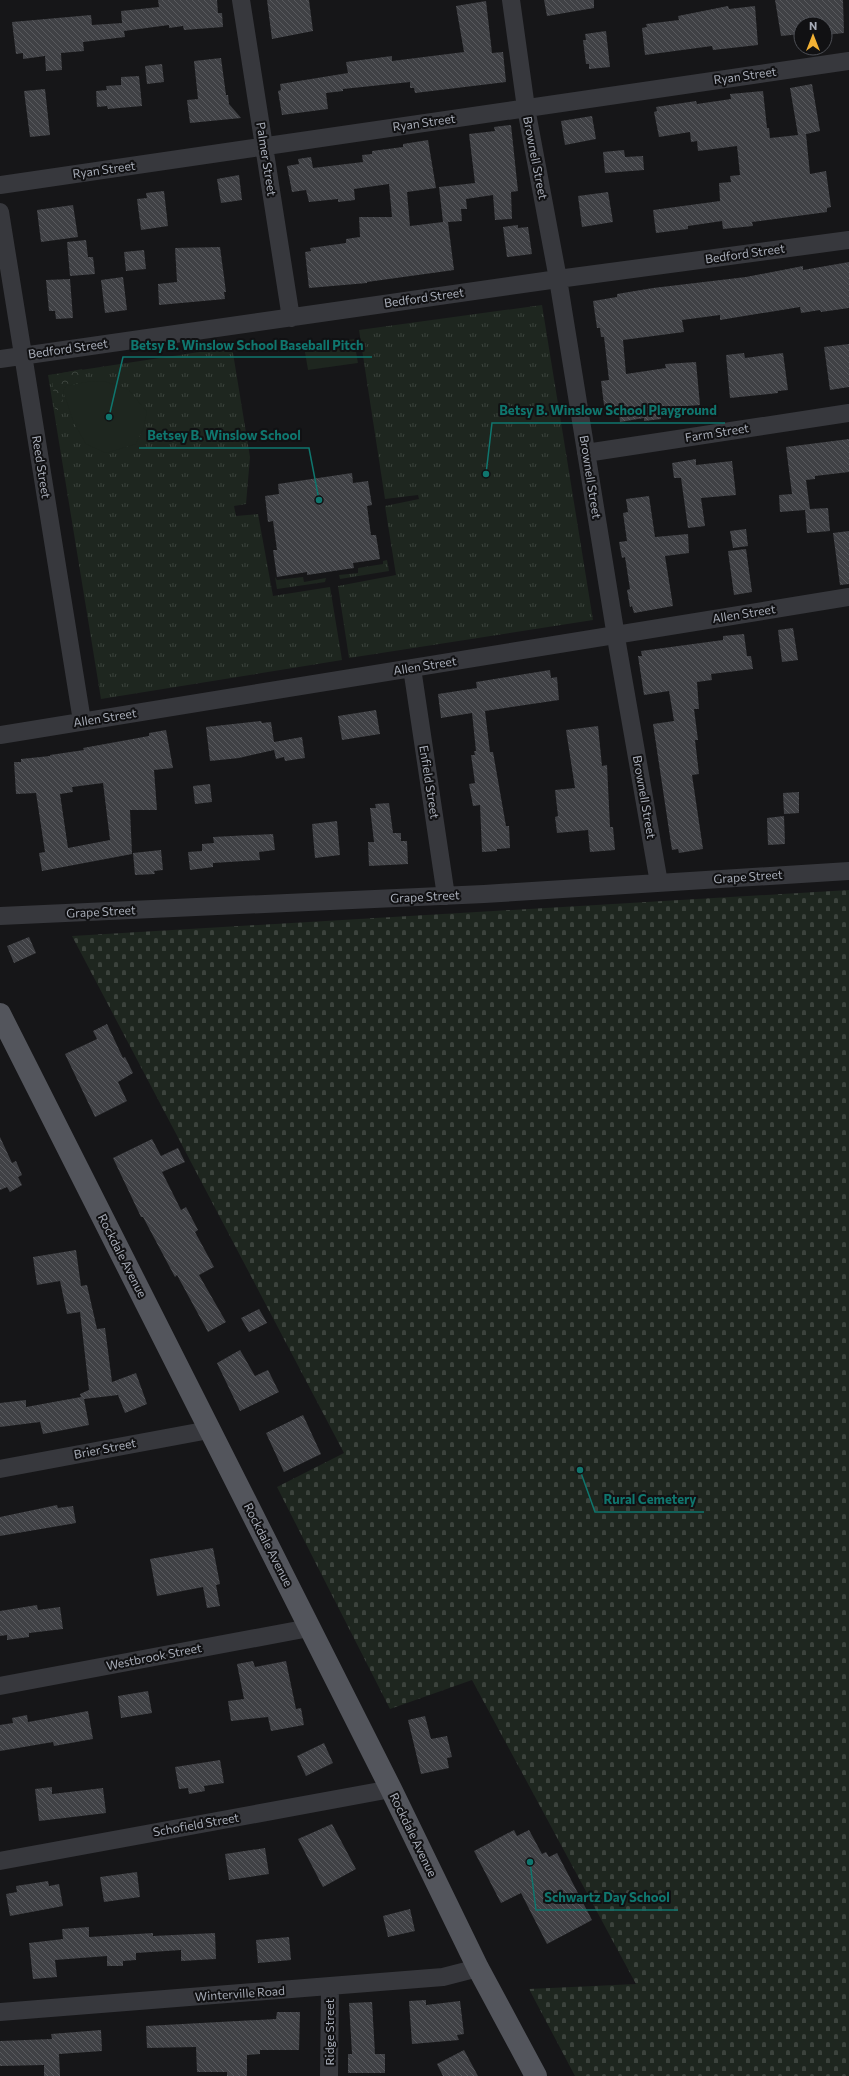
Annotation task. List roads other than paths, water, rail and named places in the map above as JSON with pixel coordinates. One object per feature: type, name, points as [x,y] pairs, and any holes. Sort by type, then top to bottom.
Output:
[{"type":"main road","name":"Rockdale Avenue","points":[[0,1014],[391,1789],[478,1968],[536,2076]]},
{"type":"street","name":"Palmer Street","points":[[241,0],[291,318]]},
{"type":"street","name":"Brownell Street","points":[[511,0],[526,108],[558,279],[616,635],[659,883]]},
{"type":"street","name":"Ryan Street","points":[[0,185],[849,61]]},
{"type":"street","name":"Reed Street","points":[[0,212],[82,721]]},
{"type":"street","name":"Bedford Street","points":[[0,359],[558,279],[849,240]]},
{"type":"street","name":"Farm Street","points":[[586,453],[849,413]]},
{"type":"street","name":"Allen Street","points":[[0,735],[849,597]]},
{"type":"street","name":"Enfield Street","points":[[412,668],[446,896]]},
{"type":"street","name":"Grape Street","points":[[0,916],[446,896],[849,871]]},
{"type":"street","name":"Brier Street","points":[[0,1469],[209,1430]]},
{"type":"street","name":"Westbrook Street","points":[[0,1686],[309,1628]]},
{"type":"street","name":"Schofield Street","points":[[0,1861],[391,1789]]},
{"type":"street","name":"Winterville Road","points":[[0,2012],[443,1978],[478,1968]]},
{"type":"street","name":"Ridge Street","points":[[329,2076],[330,1987]]},
{"type":"place","name":"Betsy B. Winslow School Baseball Pitch","points":[[109,417]]},
{"type":"place","name":"Betsy B. Winslow School Playground","points":[[486,474]]},
{"type":"place","name":"Betsey B. Winslow School","points":[[319,500]]},
{"type":"place","name":"Rural Cemetery","points":[[580,1470]]},
{"type":"place","name":"Schwartz Day School","points":[[530,1862]]}]
